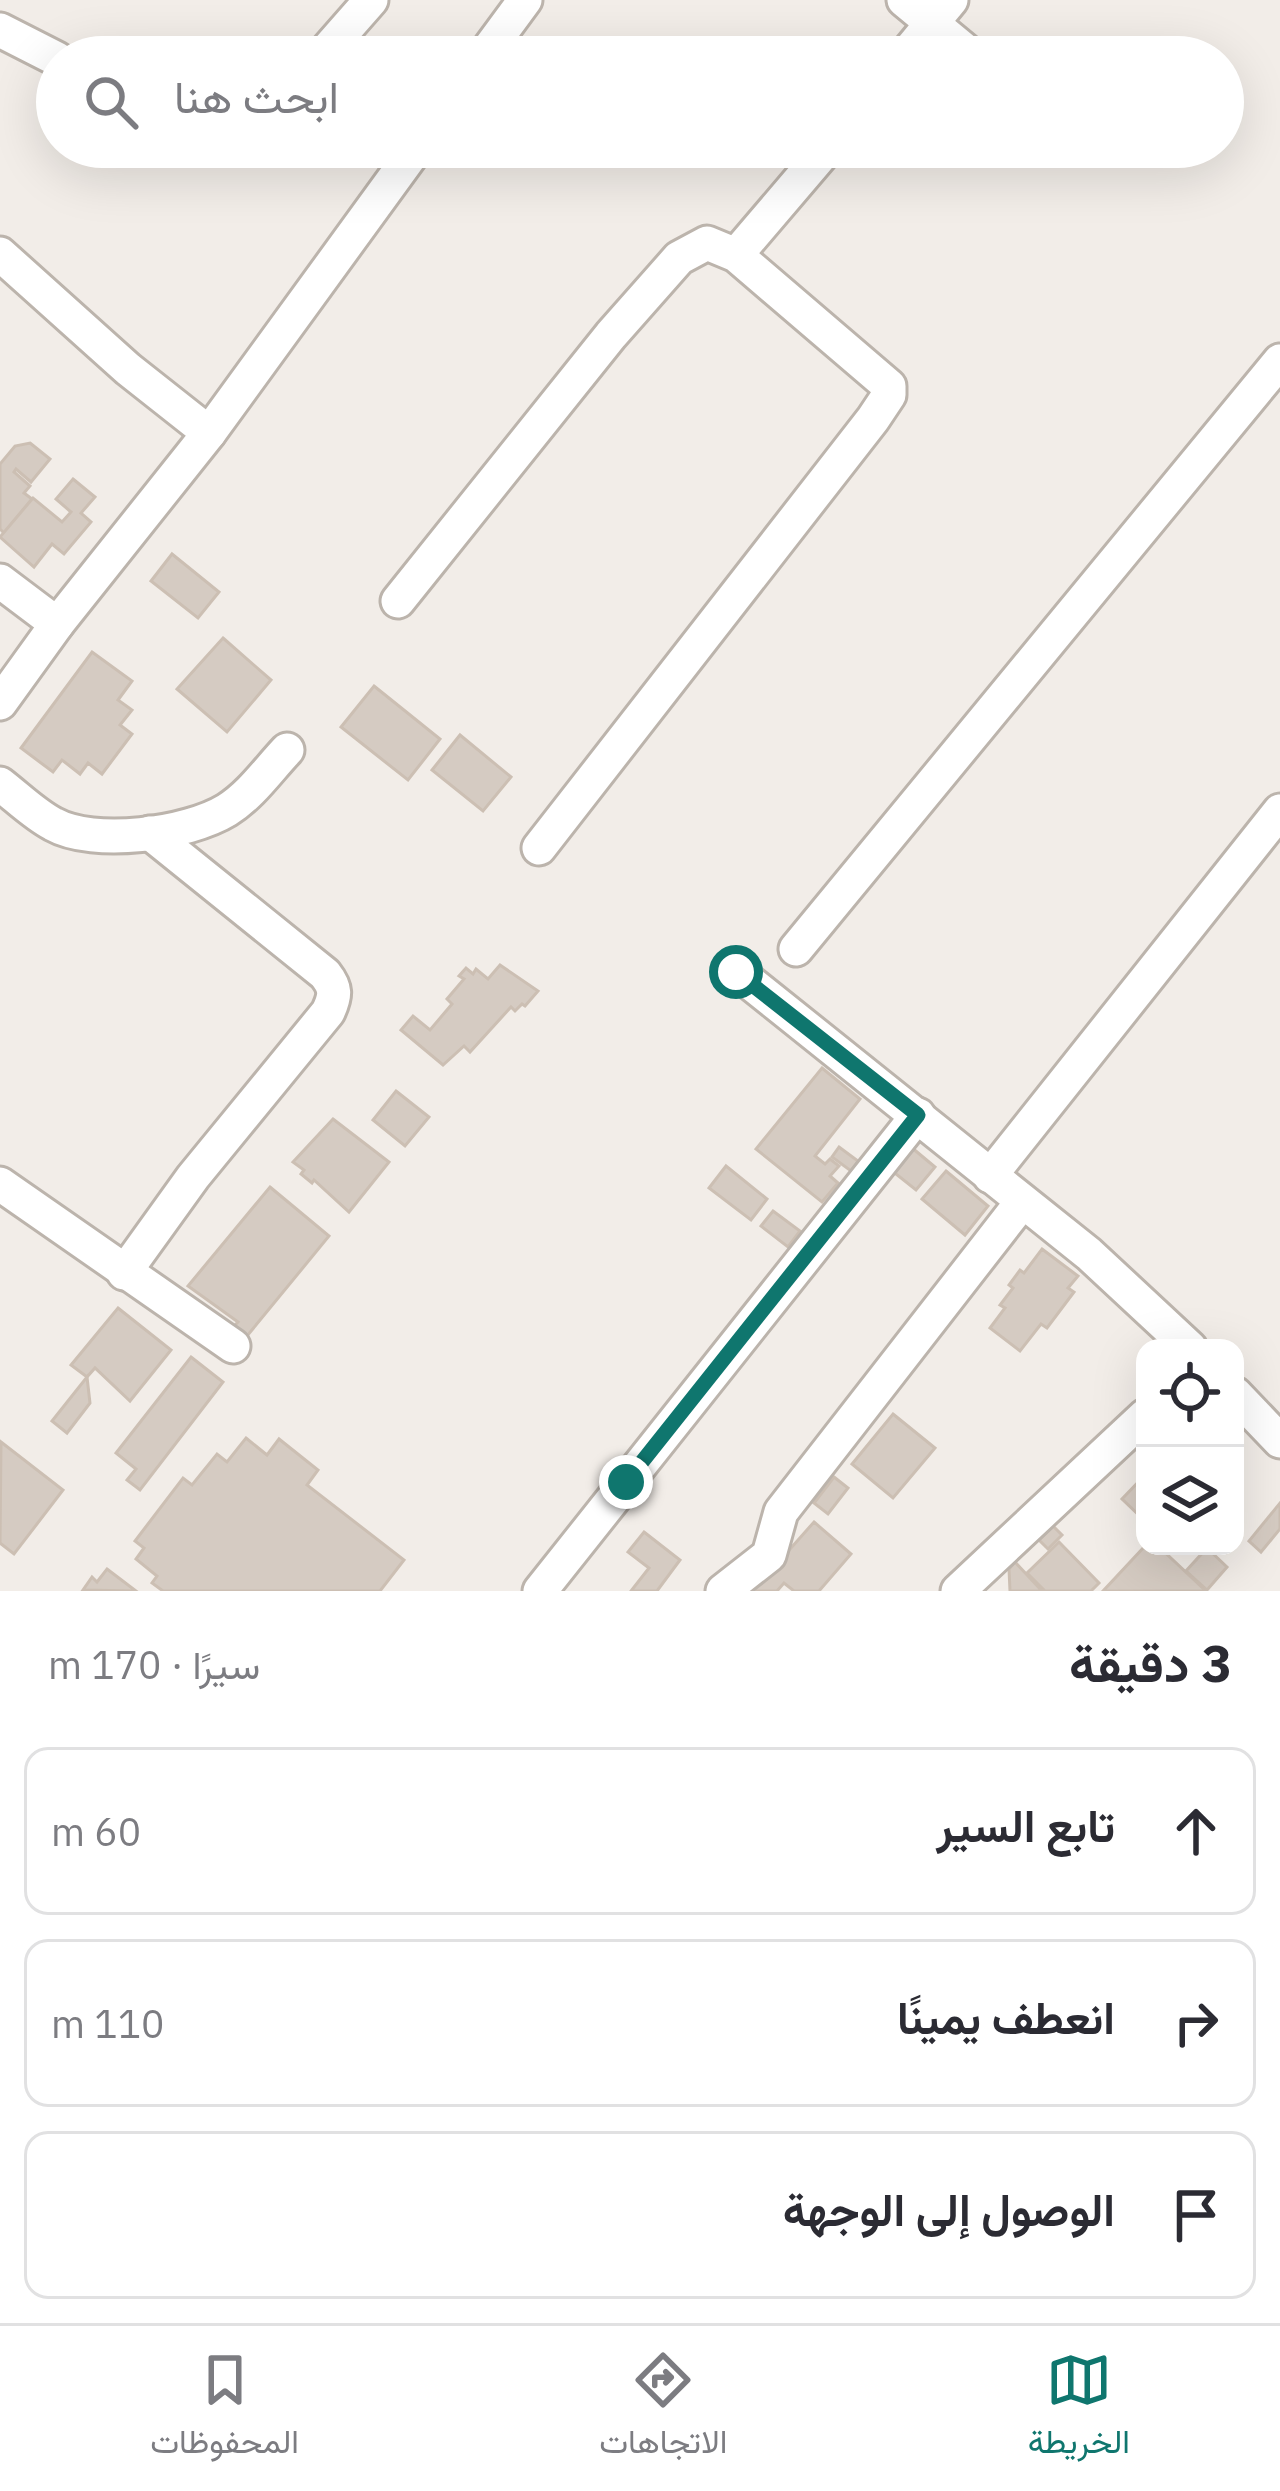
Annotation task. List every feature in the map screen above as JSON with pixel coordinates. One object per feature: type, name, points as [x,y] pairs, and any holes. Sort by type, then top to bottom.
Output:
[{"type":"street","points":[[339,36],[371,0]]},
{"type":"street","points":[[498,36],[525,0]]},
{"type":"street","points":[[904,0],[942,12],[922,36]]},
{"type":"street","points":[[0,30],[36,48]]},
{"type":"street","points":[[0,703],[209,433],[402,168]]},
{"type":"street","points":[[736,255],[810,168]]},
{"type":"street","points":[[398,602],[611,335],[679,258],[707,243],[736,255],[884,377],[889,395],[539,848]]},
{"type":"street","points":[[0,254],[128,369],[209,433]]},
{"type":"street","points":[[796,949],[1280,361]]},
{"type":"street","points":[[0,581],[57,624]]},
{"type":"street","points":[[0,784],[53,824],[82,835],[150,832],[224,812],[287,749]]},
{"type":"street","points":[[990,1176],[1280,811]]},
{"type":"street","points":[[124,1273],[335,997],[325,974],[150,832]]},
{"type":"street","points":[[736,972],[1089,1254],[1180,1339]]},
{"type":"street","points":[[540,1591],[918,1115]]},
{"type":"street","points":[[0,1184],[233,1346]]},
{"type":"street","points":[[723,1591],[770,1555],[781,1512],[1022,1202]]},
{"type":"street","points":[[1244,1403],[1280,1441]]},
{"type":"street","points":[[974,1586],[1136,1425]]},
{"type":"building","points":[[30,443],[50,459],[31,482],[14,472],[30,486],[24,493],[32,499],[4,533],[0,529],[0,464],[15,446]]},
{"type":"building","points":[[73,479],[95,497],[81,513],[91,522],[64,554],[52,544],[34,567],[0,537],[33,498],[62,522],[71,512],[56,499]]},
{"type":"building","points":[[172,554],[219,592],[198,618],[151,581]]},
{"type":"building","points":[[223,638],[271,680],[227,732],[177,689]]},
{"type":"building","points":[[92,652],[132,681],[118,700],[132,710],[120,725],[132,734],[102,774],[88,763],[80,774],[62,760],[53,772],[21,748]]},
{"type":"building","points":[[374,686],[440,739],[408,780],[341,727]]},
{"type":"building","points":[[460,735],[511,777],[483,811],[432,770]]},
{"type":"building","points":[[500,965],[538,991],[525,1006],[515,1011],[511,1007],[470,1052],[464,1046],[443,1065],[401,1030],[413,1016],[430,1030],[452,1004],[447,999],[464,979],[459,976],[466,968],[488,979]]},
{"type":"building","points":[[822,1068],[860,1099],[815,1156],[839,1166],[830,1176],[838,1183],[822,1202],[756,1149]]},
{"type":"building","points":[[396,1091],[429,1117],[405,1146],[373,1120]]},
{"type":"building","points":[[333,1119],[389,1162],[349,1212],[301,1174],[304,1170],[293,1162]]},
{"type":"building","points":[[905,1142],[935,1167],[916,1190],[886,1166]]},
{"type":"building","points":[[839,1147],[858,1161],[851,1171],[832,1157]]},
{"type":"building","points":[[726,1166],[767,1199],[751,1220],[709,1188]]},
{"type":"building","points":[[946,1171],[988,1206],[965,1235],[922,1199]]},
{"type":"building","points":[[270,1187],[329,1236],[247,1336],[234,1326],[238,1322],[188,1286]]},
{"type":"building","points":[[773,1211],[800,1231],[788,1247],[761,1226]]},
{"type":"building","points":[[1042,1249],[1078,1276],[1068,1288],[1074,1292],[1047,1328],[1041,1324],[1020,1351],[990,1328],[1005,1308],[1000,1305],[1013,1288],[1009,1285]]},
{"type":"building","points":[[118,1308],[171,1350],[130,1401],[95,1368],[87,1377],[71,1365]]},
{"type":"building","points":[[191,1357],[223,1382],[140,1490],[127,1480],[136,1469],[116,1453]]},
{"type":"building","points":[[87,1377],[90,1403],[67,1433],[52,1421]]},
{"type":"building","points":[[893,1414],[935,1448],[893,1498],[852,1464]]},
{"type":"building","points":[[246,1438],[267,1455],[279,1439],[318,1470],[307,1485],[404,1560],[380,1591],[163,1591],[152,1583],[157,1576],[136,1559],[144,1548],[135,1541],[183,1478],[192,1485],[217,1454],[227,1462]]},
{"type":"building","points":[[1,1442],[63,1490],[14,1554],[0,1543]]},
{"type":"building","points":[[834,1477],[848,1488],[828,1514],[814,1503]]},
{"type":"building","points":[[1136,1484],[1136,1512],[1122,1499]]},
{"type":"building","points":[[1280,1503],[1280,1529],[1261,1552],[1249,1541]]},
{"type":"building","points":[[814,1522],[851,1554],[819,1591],[794,1591],[784,1583],[777,1591],[753,1591]]},
{"type":"building","points":[[1053,1526],[1062,1535],[1048,1549],[1039,1540]]},
{"type":"building","points":[[644,1532],[680,1560],[657,1591],[631,1591],[649,1568],[628,1552]]},
{"type":"building","points":[[1059,1542],[1099,1583],[1091,1591],[1045,1591],[1027,1573]]},
{"type":"building","points":[[1137,1555],[1168,1555],[1206,1591],[1103,1591]]},
{"type":"building","points":[[1201,1555],[1214,1555],[1227,1567],[1207,1590],[1186,1571]]},
{"type":"building","points":[[1015,1562],[1042,1591],[1010,1591],[1009,1569]]},
{"type":"building","points":[[107,1569],[136,1591],[83,1590],[92,1577],[97,1582]]},
{"type":"route","points":[[626,1482],[918,1115],[736,972]]}]
